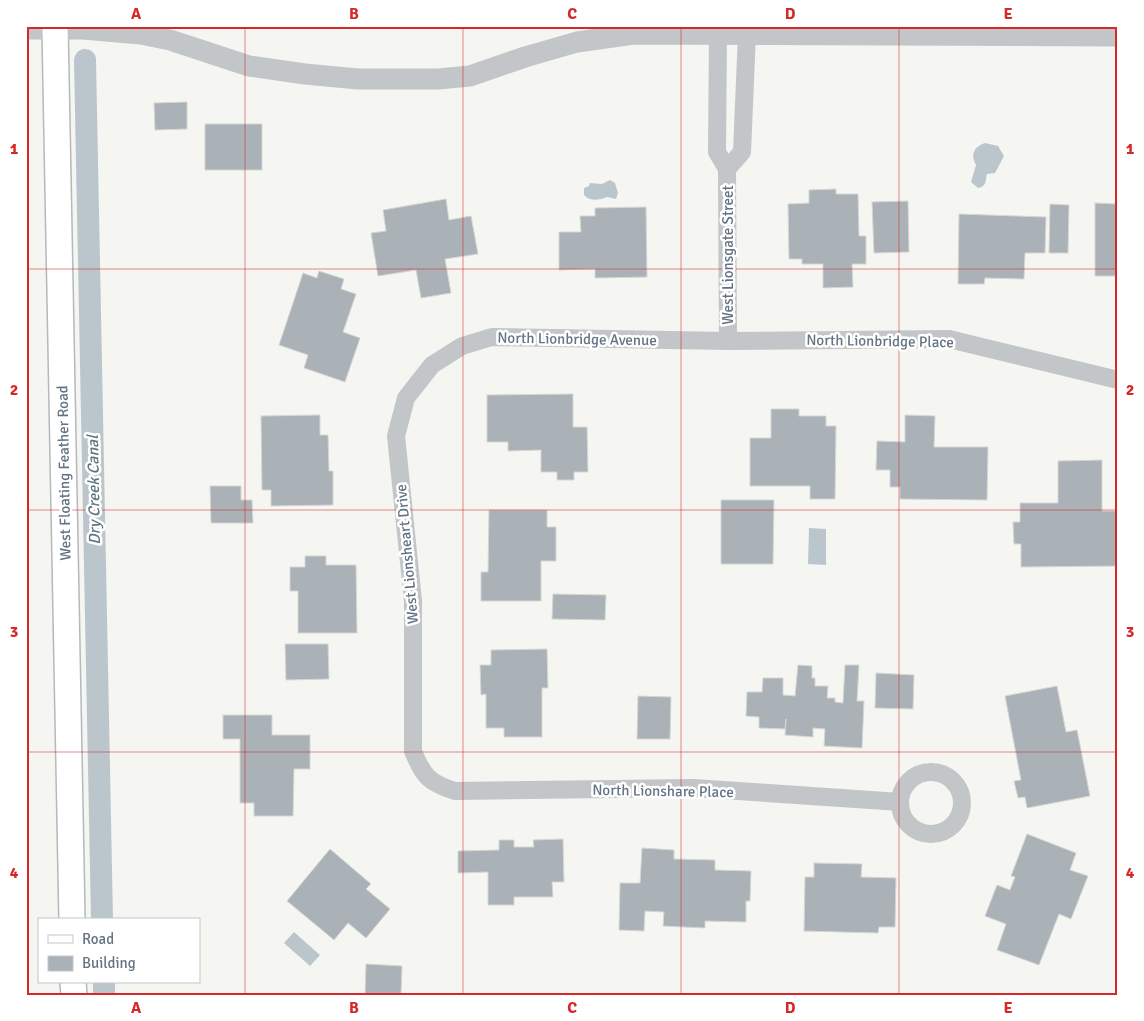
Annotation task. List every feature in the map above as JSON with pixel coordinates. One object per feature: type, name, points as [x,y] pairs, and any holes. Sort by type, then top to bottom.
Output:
[{"type":"main road","name":"West Floating Feather Road","points":[[55,27],[72,918]]},
{"type":"street","points":[[26,28],[55,27],[141,34],[170,40],[249,66],[358,79],[438,79],[470,76],[525,56],[578,42],[634,34],[1082,31],[1118,36]]},
{"type":"street","name":"West Lionsgate Street","points":[[718,33],[717,152],[728,169],[728,341]]},
{"type":"street","name":"West Lionsgate Street","points":[[728,169],[742,152],[747,33]]},
{"type":"street","name":"North Lionbridge Avenue","points":[[432,365],[462,346],[492,337],[728,341]]},
{"type":"street","name":"North Lionbridge Place","points":[[728,341],[948,339],[1118,380]]},
{"type":"street","name":"West Lionsheart Drive","points":[[428,780],[419,767],[413,751],[413,601],[396,436],[406,398],[432,365]]},
{"type":"street","name":"North Lionshare Place","points":[[428,780],[455,791],[694,788],[900,802]]},
{"type":"shaded area","points":[[985,143],[998,146],[1004,156],[995,173],[987,174],[984,185],[978,188],[971,182],[976,165],[973,154],[978,147]]},
{"type":"shaded area","points":[[610,180],[615,183],[618,193],[616,199],[607,197],[592,200],[584,195],[584,188],[589,186],[590,183],[602,184]]},
{"type":"shaded area","points":[[809,528],[826,529],[826,565],[808,564]]},
{"type":"shaded area","points":[[294,932],[320,955],[310,966],[284,943]]},
{"type":"building","points":[[187,102],[187,129],[155,130],[154,103]]},
{"type":"building","points":[[205,124],[262,124],[262,170],[205,170]]},
{"type":"building","points":[[836,189],[836,194],[858,194],[859,236],[866,236],[866,264],[852,264],[853,287],[823,288],[823,264],[802,264],[802,259],[789,259],[788,204],[809,203],[809,190]]},
{"type":"building","points":[[446,199],[449,220],[471,216],[478,254],[445,259],[451,293],[421,298],[416,270],[378,276],[371,233],[386,231],[383,210]]},
{"type":"building","points":[[908,201],[909,252],[874,253],[872,202]]},
{"type":"building","points":[[1095,203],[1118,204],[1118,276],[1095,276]]},
{"type":"building","points":[[1050,204],[1069,205],[1068,253],[1049,253]]},
{"type":"building","points":[[646,207],[647,277],[595,278],[595,269],[559,270],[559,232],[581,232],[580,216],[595,216],[595,208]]},
{"type":"building","points":[[959,214],[1046,217],[1045,253],[1025,253],[1024,279],[985,278],[984,284],[958,284]]},
{"type":"building","points":[[319,271],[344,279],[341,289],[356,294],[343,332],[360,338],[345,382],[304,368],[308,355],[279,345],[303,273],[317,278]]},
{"type":"building","points":[[573,394],[573,427],[587,427],[588,472],[574,472],[574,480],[557,480],[557,472],[541,472],[541,450],[508,451],[508,442],[487,442],[487,395]]},
{"type":"building","points":[[771,409],[799,409],[799,416],[826,416],[826,426],[836,426],[835,499],[810,499],[810,486],[750,486],[750,438],[771,438]]},
{"type":"building","points":[[320,415],[320,435],[328,435],[329,471],[333,471],[333,505],[271,506],[271,490],[262,490],[261,416]]},
{"type":"building","points":[[905,415],[935,416],[934,447],[988,447],[987,500],[900,499],[900,487],[890,487],[890,470],[876,470],[877,441],[905,442]]},
{"type":"building","points":[[1102,460],[1102,511],[1118,511],[1118,566],[1021,567],[1021,544],[1014,544],[1013,522],[1020,522],[1020,503],[1058,503],[1058,461]]},
{"type":"building","points":[[210,486],[241,486],[241,500],[252,500],[253,523],[211,523]]},
{"type":"building","points":[[721,500],[774,500],[773,564],[721,564]]},
{"type":"building","points":[[489,510],[547,510],[547,527],[556,527],[556,561],[541,561],[541,601],[481,601],[481,572],[488,572]]},
{"type":"building","points":[[305,556],[326,556],[326,565],[356,565],[357,633],[298,633],[298,591],[290,591],[290,567],[305,567]]},
{"type":"building","points":[[553,594],[606,595],[605,620],[552,619]]},
{"type":"building","points":[[285,644],[328,644],[329,679],[286,680]]},
{"type":"building","points":[[547,649],[548,688],[542,688],[542,737],[504,737],[504,728],[486,728],[486,694],[481,695],[480,665],[491,665],[491,650]]},
{"type":"building","points":[[798,665],[812,666],[812,678],[815,678],[815,686],[828,686],[827,698],[835,698],[835,702],[843,703],[845,665],[859,665],[857,701],[864,701],[862,748],[824,746],[825,729],[813,728],[813,737],[785,735],[786,719],[785,729],[759,728],[759,717],[746,716],[747,692],[762,692],[763,678],[783,678],[783,695],[795,696]]},
{"type":"building","points":[[876,673],[914,675],[913,709],[875,708]]},
{"type":"building","points":[[1057,686],[1066,732],[1077,730],[1090,796],[1027,808],[1025,797],[1018,798],[1014,781],[1021,780],[1005,696]]},
{"type":"building","points":[[638,696],[671,697],[670,739],[637,739]]},
{"type":"building","points":[[223,715],[272,715],[272,735],[310,735],[310,769],[294,769],[293,816],[254,816],[254,803],[240,803],[240,739],[223,739]]},
{"type":"building","points":[[1027,834],[1076,853],[1070,870],[1088,876],[1071,919],[1059,914],[1039,965],[997,950],[1006,924],[985,916],[997,885],[1010,890],[1015,877],[1011,876]]},
{"type":"building","points":[[563,839],[564,882],[552,882],[553,897],[514,897],[514,905],[488,905],[488,872],[458,873],[458,851],[499,850],[499,840],[514,840],[514,847],[534,847],[533,840]]},
{"type":"building","points":[[642,848],[674,850],[674,859],[715,860],[715,870],[751,871],[750,901],[746,901],[746,922],[705,921],[705,928],[663,926],[664,912],[645,911],[644,931],[619,930],[620,883],[640,883]]},
{"type":"building","points":[[330,849],[371,884],[366,889],[390,909],[366,938],[348,923],[334,940],[287,901]]},
{"type":"building","points":[[814,863],[862,864],[861,877],[896,878],[895,927],[879,927],[878,933],[804,931],[805,877],[814,877]]},
{"type":"building","points":[[366,964],[402,966],[401,995],[365,995]]},
{"type":"waterway","name":"Dry Creek Canal","points":[[85,60],[102,918]]},
{"type":"waterway","name":"Dry Creek Canal","points":[[104,984],[104,995]]}]
